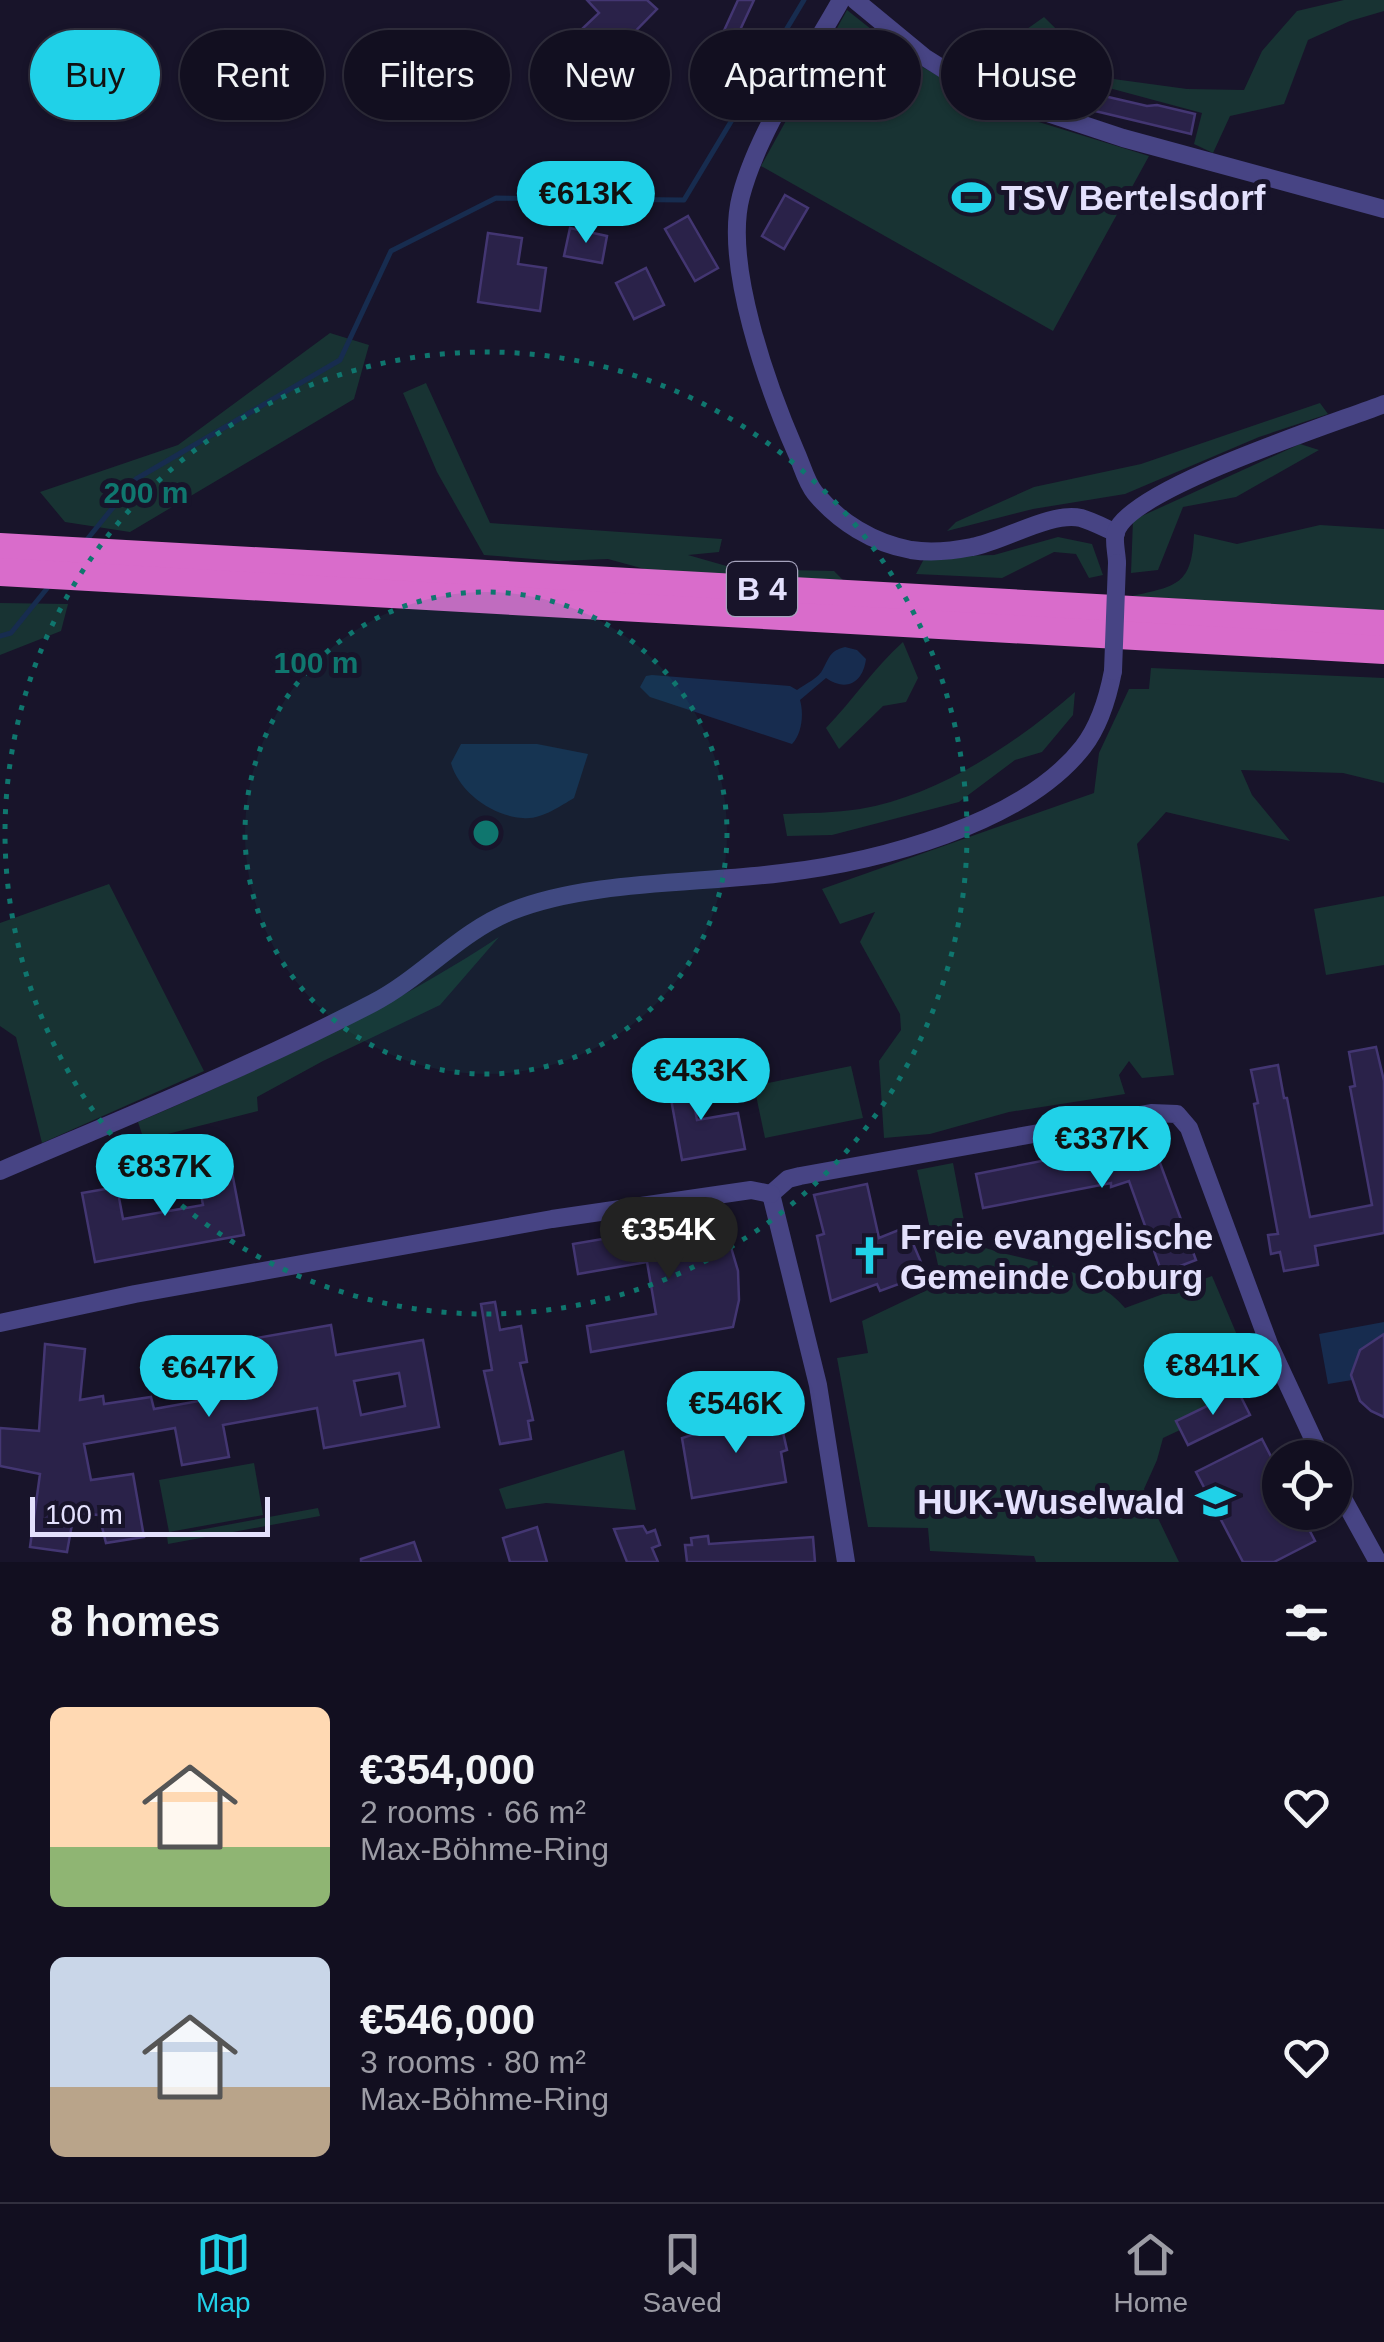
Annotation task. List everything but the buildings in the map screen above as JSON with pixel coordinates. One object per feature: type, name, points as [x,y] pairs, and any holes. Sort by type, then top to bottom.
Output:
[{"type":"highway","name":"B 4","points":[[0,547],[14,564],[132,566],[1384,624]]},
{"type":"highway","name":"B 4","points":[[132,566],[1384,650]]},
{"type":"street","points":[[841,0],[750,167],[737,216],[740,270],[779,413],[812,489],[837,517],[888,543],[934,552],[973,547],[1058,519],[1078,517],[1116,532]]},
{"type":"street","points":[[855,0],[924,57],[975,90],[1124,138],[1384,209]]},
{"type":"street","points":[[0,1171],[266,1058],[378,1000],[475,930],[524,907],[595,892],[802,870],[913,845],[1014,806],[1038,791],[1086,744],[1107,701],[1113,670],[1116,532],[1138,506],[1170,486],[1384,404]]},
{"type":"street","points":[[771,1194],[788,1179],[904,1155],[1172,1112],[1182,1118],[1269,1344],[1314,1440]]},
{"type":"street","points":[[0,1323],[119,1297],[552,1219],[751,1190],[771,1194]]},
{"type":"street","points":[[771,1194],[818,1385],[846,1562]]},
{"type":"street","points":[[1352,1515],[1378,1562]]},
{"type":"green space","points":[[1344,0],[1384,0],[1384,11],[1308,40],[1284,104],[1230,116],[1213,153],[1194,144],[1202,113],[1112,89],[1112,79],[1187,89],[1244,90],[1262,51],[1297,11]]},
{"type":"green space","name":"TSV Bertelsdorf","points":[[847,10],[872,30],[836,30]]},
{"type":"green space","points":[[1044,17],[1057,30],[1026,30]]},
{"type":"green space","name":"TSV Bertelsdorf","points":[[921,66],[941,77],[941,120],[1033,120],[1149,156],[1053,331],[761,166],[786,120],[921,120]]},
{"type":"green space","points":[[330,333],[369,345],[354,399],[130,532],[65,522],[40,492],[178,445]]},
{"type":"green space","points":[[426,383],[490,523],[722,539],[719,552],[688,555],[737,569],[834,571],[843,580],[652,571],[608,559],[559,561],[484,555],[437,472],[403,393]]},
{"type":"green space","points":[[1320,403],[1328,414],[1259,437],[1125,494],[1033,509],[947,531],[956,522],[1034,487],[1141,464]]},
{"type":"green space","points":[[1300,444],[1319,450],[1236,497],[1183,507],[1158,570],[1131,573],[1133,520]]},
{"type":"green space","points":[[1320,525],[1384,529],[1384,611],[1132,596],[1179,580],[1190,564],[1194,534],[1237,544]]},
{"type":"green space","points":[[1058,537],[1092,544],[1103,575],[1089,578],[1076,554],[1054,552],[1002,578],[916,574],[925,557],[994,555]]},
{"type":"green space","points":[[0,603],[68,604],[61,631],[0,655]]},
{"type":"green space","points":[[903,642],[918,678],[906,702],[883,706],[839,749],[826,728]]},
{"type":"green space","points":[[1151,668],[1384,678],[1384,783],[1343,773],[1241,770],[1252,795],[1290,841],[1166,812],[1137,844],[1174,1075],[1142,1078],[1129,1061],[1119,1075],[1125,1094],[1009,1112],[930,1134],[884,1138],[879,1061],[901,1030],[900,1014],[860,942],[875,912],[840,924],[822,889],[1094,793],[1099,753],[1129,689],[1149,689]]},
{"type":"green space","points":[[1075,692],[1073,715],[1042,752],[1015,760],[959,802],[832,835],[787,836],[783,814],[860,809],[947,780],[1002,748]]},
{"type":"green space","points":[[109,884],[204,1071],[42,1143],[16,1037],[0,1026],[0,923]]},
{"type":"green space","points":[[1384,896],[1384,965],[1326,975],[1314,909]]},
{"type":"green space","points":[[499,937],[440,1005],[257,1097],[258,1111],[144,1140],[138,1122],[323,1037],[412,990]]},
{"type":"green space","points":[[851,1066],[863,1118],[765,1138],[754,1086]]},
{"type":"green space","points":[[953,1163],[968,1242],[1071,1272],[1108,1292],[1125,1308],[1212,1276],[1254,1375],[1239,1381],[1243,1390],[1177,1421],[1180,1430],[1163,1438],[1144,1489],[1179,1562],[1036,1562],[1034,1556],[930,1551],[928,1528],[868,1527],[837,1358],[868,1353],[862,1321],[942,1283],[917,1170]]},
{"type":"green space","points":[[624,1450],[636,1510],[546,1503],[506,1509],[499,1489]]},
{"type":"green space","points":[[254,1463],[263,1515],[169,1532],[159,1480]]},
{"type":"green space","points":[[318,1508],[320,1516],[168,1544],[167,1536]]},
{"type":"water","points":[[845,647],[857,650],[866,659],[861,674],[847,684],[826,678],[800,700],[801,724],[792,744],[650,697],[640,687],[646,676],[652,675],[790,686],[797,690],[821,672],[833,652]]},
{"type":"water","points":[[461,744],[537,744],[588,754],[574,798],[543,815],[523,818],[500,813],[478,801],[461,784],[451,763]]},
{"type":"water","points":[[1384,1322],[1384,1335],[1370,1342],[1357,1358],[1352,1380],[1328,1384],[1319,1334]]},
{"type":"waterway","points":[[85,542],[136,479],[340,360],[391,251],[496,198],[684,200],[804,0]]},
{"type":"waterway","points":[[0,636],[11,633],[49,586]]},
{"type":"place","name":"TSV Bertelsdorf","points":[[971,197]]},
{"type":"place","name":"Freie evangelische Gemeinde Coburg","points":[[870,1256]]},
{"type":"place","name":"HUK-Wuselwald","points":[[1215,1501]]}]
